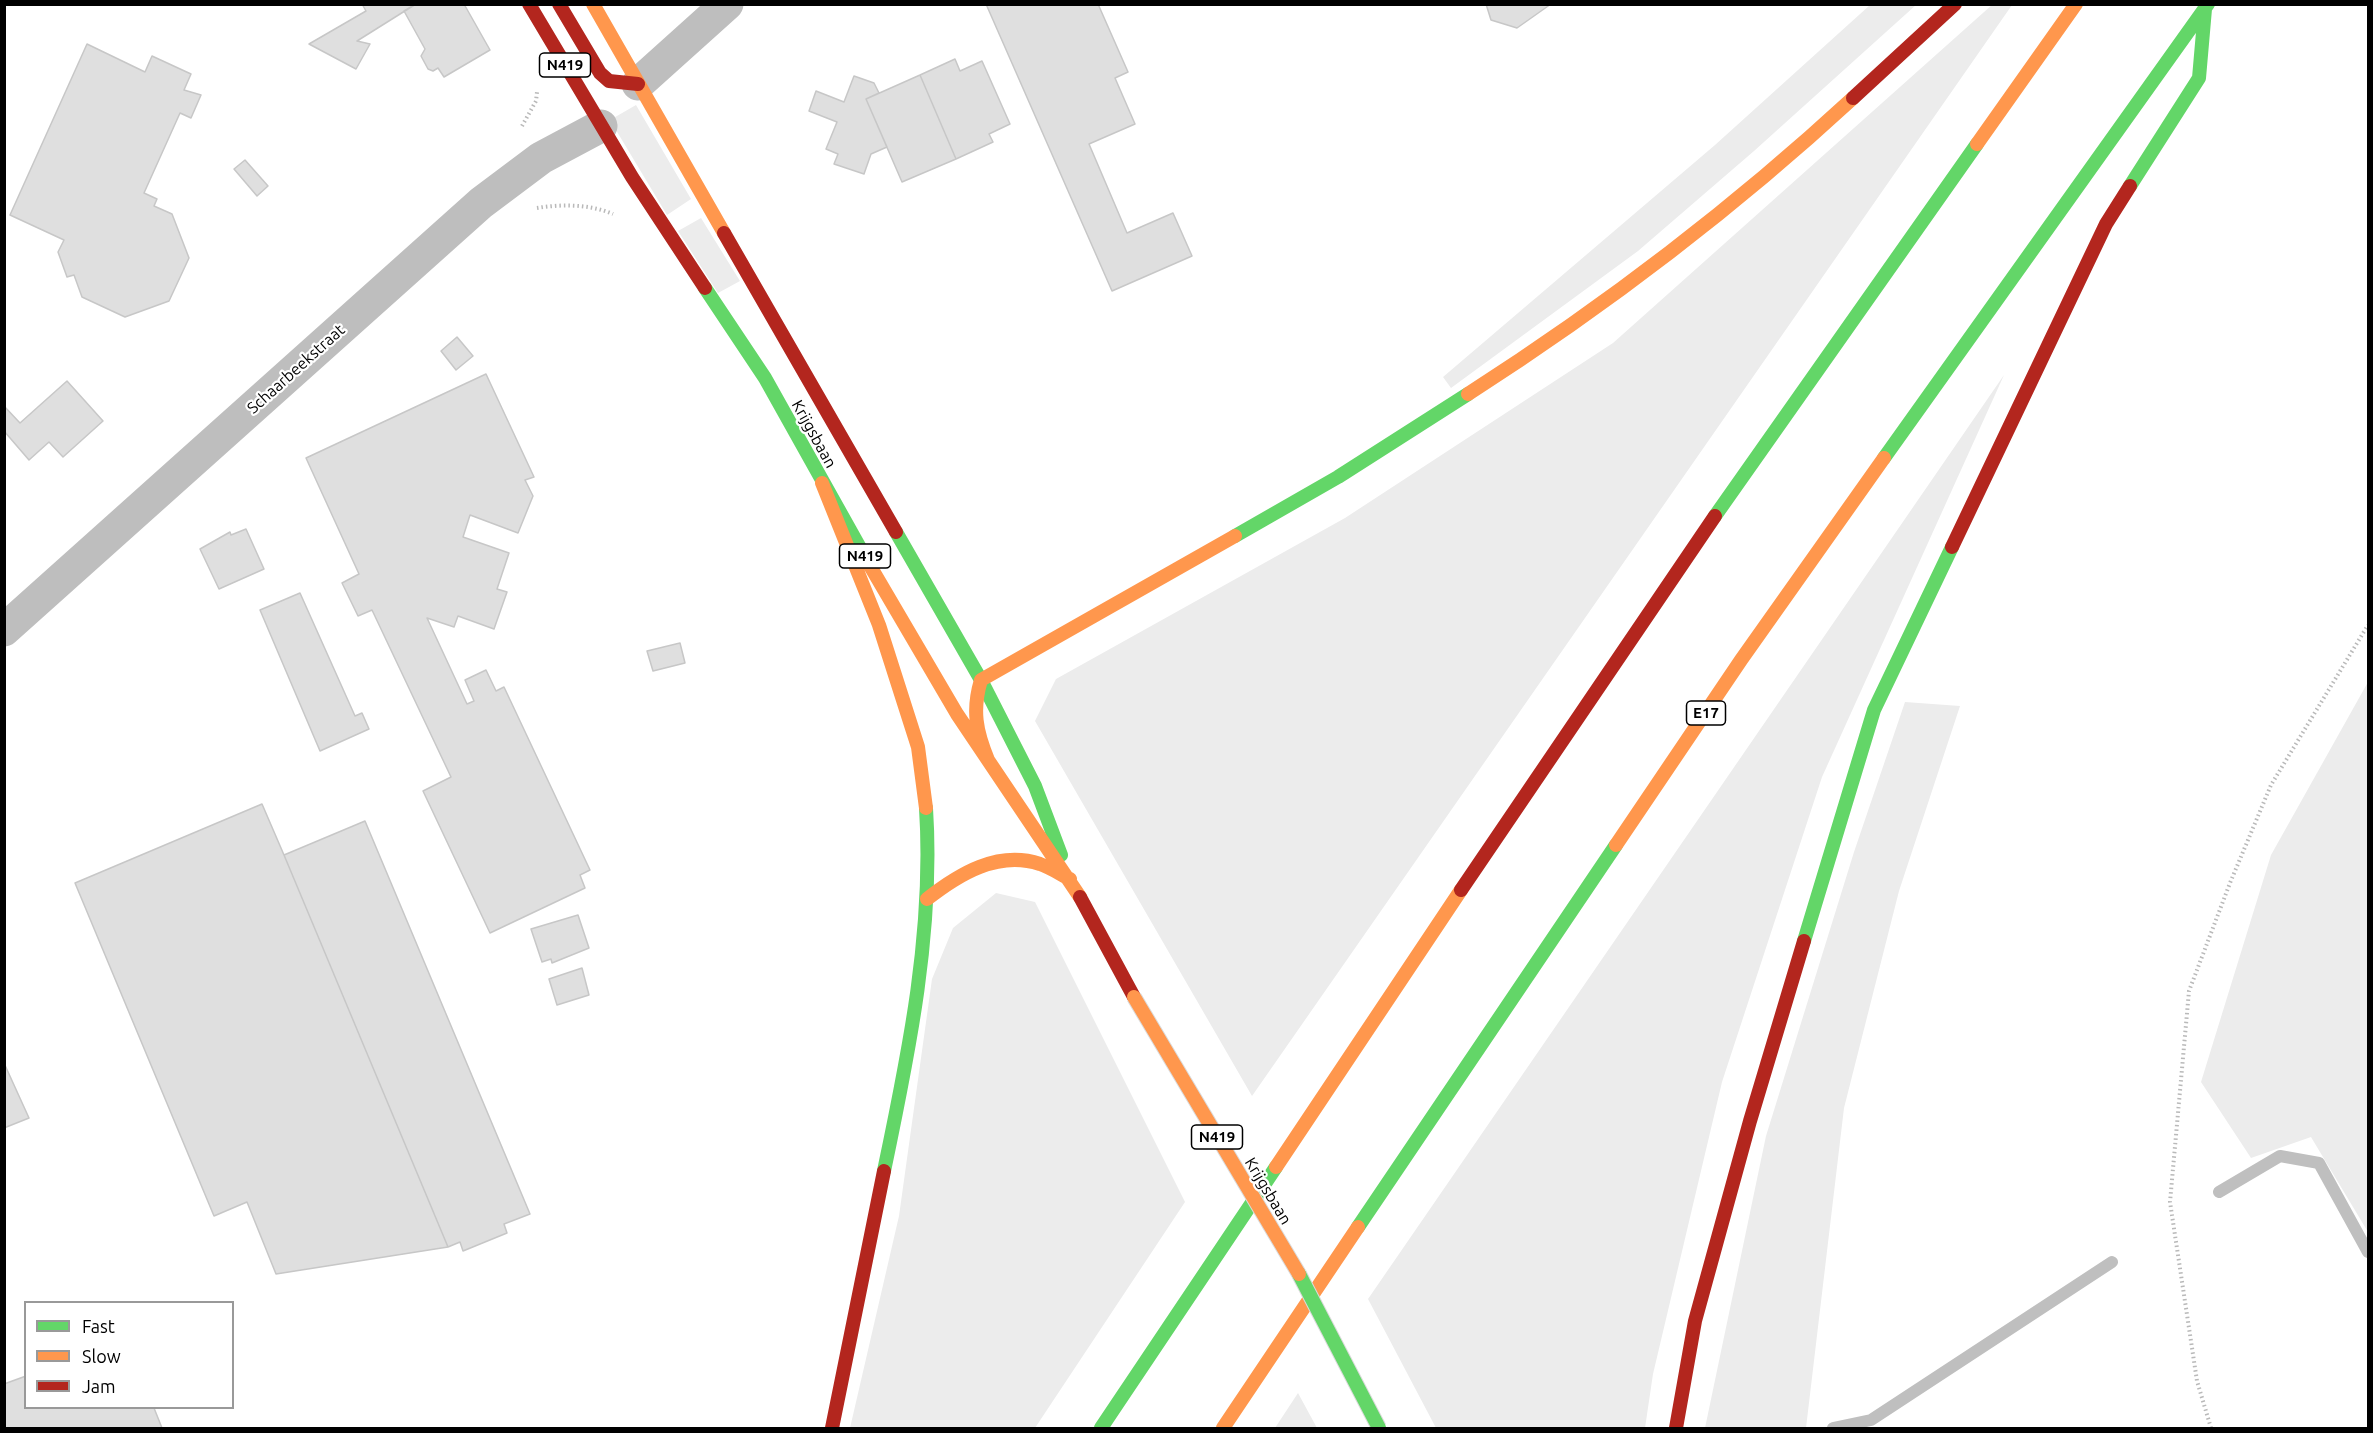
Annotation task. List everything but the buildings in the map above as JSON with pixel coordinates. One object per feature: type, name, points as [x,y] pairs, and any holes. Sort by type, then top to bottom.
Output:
[{"type":"main road","name":"Krijgsbaan","points":[[529,4],[632,177],[765,378],[822,483],[957,714],[1070,879],[1134,997],[1300,1276],[1379,1428]]},
{"type":"main road","name":"N419","points":[[559,4],[600,73],[615,82],[638,84]]},
{"type":"main road","name":"Krijgsbaan","points":[[593,4],[981,680],[1035,786],[1070,879]]},
{"type":"main road","points":[[988,760],[975,728],[973,705],[981,680],[1338,477],[1559,335],[1792,154],[1955,4]]},
{"type":"main road","points":[[1101,1428],[1650,609],[2076,4]]},
{"type":"main road","points":[[1676,1428],[1695,1321],[1750,1121],[1874,710],[2106,224],[2199,78],[2206,7]]},
{"type":"main road","name":"E17","points":[[1222,1428],[1741,660],[2206,7]]},
{"type":"main road","points":[[822,483],[879,625],[918,747],[926,810],[927,899],[912,1035],[832,1428]]},
{"type":"main road","points":[[927,899],[946,883],[974,866],[1004,860],[1037,863],[1070,879]]},
{"type":"street","points":[[638,84],[728,4]]},
{"type":"street","name":"Schaarbeekstraat","points":[[4,630],[481,203],[541,158],[601,126]]},
{"type":"path","points":[[2211,1428],[2198,1381],[2170,1202],[2189,991],[2230,883],[2271,785],[2368,625]]},
{"type":"shaded area","points":[[1993,4],[2012,5],[1252,1096],[1035,721],[1056,679],[1345,518],[1613,343]]},
{"type":"shaded area","points":[[1870,5],[1916,5],[1754,151],[1638,251],[1451,388],[1443,377],[1715,145]]},
{"type":"shaded area","points":[[636,105],[691,199],[667,215],[610,120]]},
{"type":"shaded area","points":[[701,218],[740,281],[718,293],[678,231]]},
{"type":"shaded area","points":[[2004,375],[1822,777],[1722,1082],[1653,1374],[1645,1428],[1436,1428],[1368,1299]]},
{"type":"shaded area","points":[[2368,682],[2368,1232],[2311,1137],[2251,1158],[2201,1082],[2271,855]]},
{"type":"shaded area","points":[[1905,702],[1960,706],[1899,891],[1844,1108],[1806,1428],[1705,1428],[1766,1136],[1854,852]]},
{"type":"shaded area","points":[[996,893],[1035,902],[1185,1202],[1035,1428],[850,1428],[899,1216],[932,979],[953,928]]},
{"type":"shaded area","points":[[1298,1393],[1317,1428],[1275,1428]]},
{"type":"waterway","points":[[2219,1192],[2280,1156],[2319,1163],[2368,1252]]},
{"type":"waterway","points":[[1833,1428],[1871,1420],[2112,1262]]},
{"type":"traffic: fast","points":[[1884,458],[2208,4]]},
{"type":"traffic: fast","points":[[2130,186],[2199,78],[2205,9]]},
{"type":"traffic: fast","points":[[1715,516],[1977,144]]},
{"type":"traffic: fast","points":[[705,288],[765,378],[869,564]]},
{"type":"traffic: fast","points":[[1235,536],[1338,477],[1468,394]]},
{"type":"traffic: fast","points":[[896,532],[981,680]]},
{"type":"traffic: fast","points":[[1804,941],[1874,710],[1952,547]]},
{"type":"traffic: fast","points":[[981,680],[1035,786],[1061,855]]},
{"type":"traffic: fast","points":[[884,1171],[910,1036],[923,945],[928,854],[926,808]]},
{"type":"traffic: fast","points":[[1358,1227],[1616,845]]},
{"type":"traffic: fast","points":[[1101,1428],[1276,1167]]},
{"type":"traffic: fast","points":[[1299,1274],[1379,1428]]},
{"type":"traffic: slow","points":[[593,4],[724,233]]},
{"type":"traffic: slow","points":[[1977,144],[2076,4]]},
{"type":"traffic: slow","points":[[1468,394],[1568,327],[1667,254],[1762,178],[1853,98]]},
{"type":"traffic: slow","points":[[1616,845],[1741,660],[1884,458]]},
{"type":"traffic: slow","points":[[822,483],[879,625],[918,747],[926,808]]},
{"type":"traffic: slow","points":[[988,760],[981,739],[976,711],[981,680],[1235,536]]},
{"type":"traffic: slow","points":[[869,564],[957,714],[1080,897]]},
{"type":"traffic: slow","points":[[927,899],[966,873],[994,862],[1024,860],[1040,864],[1070,879]]},
{"type":"traffic: slow","points":[[1276,1167],[1461,890]]},
{"type":"traffic: slow","points":[[1134,997],[1299,1274]]},
{"type":"traffic: slow","points":[[1223,1428],[1358,1227]]},
{"type":"traffic: jam","points":[[529,4],[632,177],[705,288]]},
{"type":"traffic: jam","points":[[559,4],[600,73],[609,81],[638,84]]},
{"type":"traffic: jam","points":[[1853,98],[1955,4]]},
{"type":"traffic: jam","points":[[1952,547],[2106,224],[2130,186]]},
{"type":"traffic: jam","points":[[724,233],[896,532]]},
{"type":"traffic: jam","points":[[1461,890],[1715,516]]},
{"type":"traffic: jam","points":[[1080,897],[1134,997]]},
{"type":"traffic: jam","points":[[1676,1428],[1695,1321],[1750,1121],[1804,941]]},
{"type":"traffic: jam","points":[[832,1428],[884,1171]]}]
